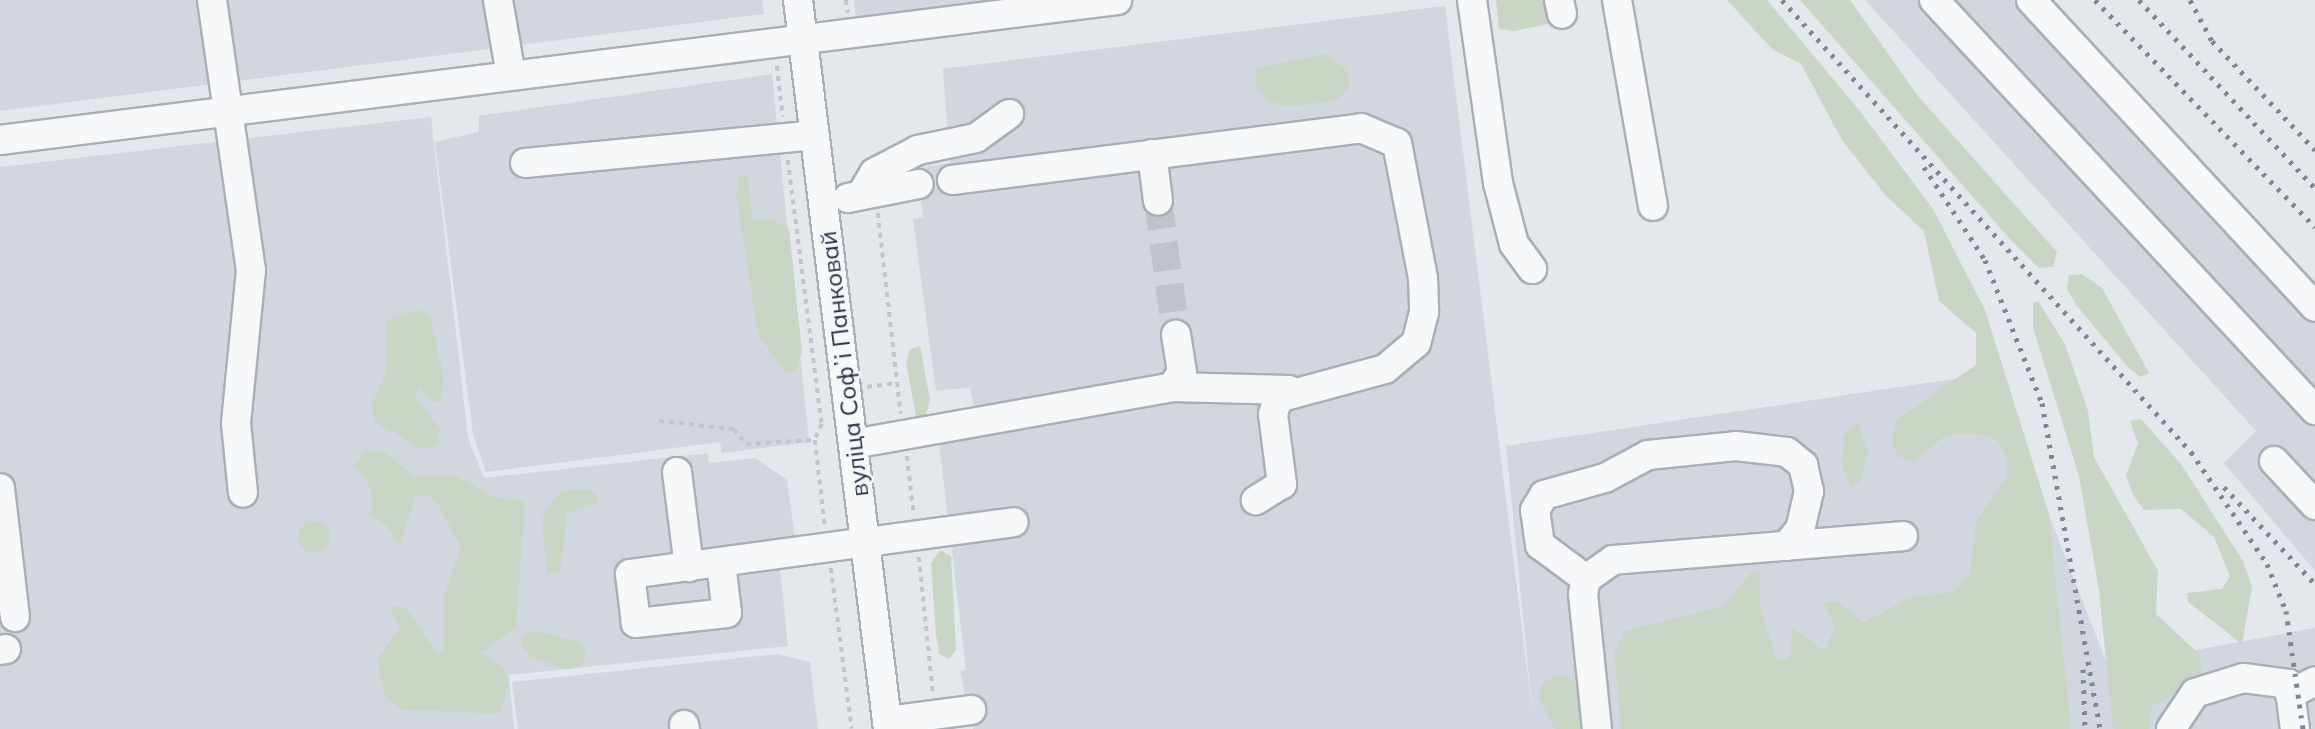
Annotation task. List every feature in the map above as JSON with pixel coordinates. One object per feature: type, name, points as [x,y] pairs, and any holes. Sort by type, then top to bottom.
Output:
[{"type":"street","points":[[212,0],[251,270],[236,423],[243,493]]},
{"type":"street","points":[[498,0],[511,75]]},
{"type":"street","name":"вуліца Софʼі Панковай","points":[[798,0],[825,202],[887,725]]},
{"type":"street","points":[[1,134],[803,42],[1117,0]]},
{"type":"street","points":[[1472,0],[1498,183],[1514,244],[1532,268]]},
{"type":"street","points":[[1617,0],[1653,206]]},
{"type":"street","points":[[1934,0],[2315,410]]},
{"type":"street","points":[[2031,0],[2315,307]]},
{"type":"street","points":[[861,195],[874,173],[918,150],[976,138],[1009,114]]},
{"type":"street","points":[[853,444],[1172,387],[1246,384],[1289,390],[1385,369],[1416,342],[1423,278],[1397,143],[1361,128],[952,180]]},
{"type":"street","points":[[524,163],[815,135]]},
{"type":"street","points":[[1152,154],[1158,201]]},
{"type":"street","points":[[825,202],[919,184]]},
{"type":"street","points":[[1172,387],[1182,372],[1177,334]]},
{"type":"street","points":[[1256,500],[1282,484],[1273,414],[1278,398],[1289,390]]},
{"type":"street","points":[[1597,729],[1586,579],[1540,545],[1535,510],[1544,495],[1605,478],[1648,455],[1736,446],[1787,452],[1803,465],[1809,491],[1804,522],[1786,546]]},
{"type":"street","points":[[2274,461],[2315,505]]},
{"type":"street","points":[[677,472],[689,567]]},
{"type":"street","points":[[0,488],[15,617]]},
{"type":"street","points":[[721,563],[727,612],[636,623],[630,574],[865,545],[1013,522]]},
{"type":"street","points":[[1586,579],[1613,560],[1903,536]]},
{"type":"street","points":[[2171,729],[2195,693],[2243,678],[2278,679],[2289,684],[2295,729]]},
{"type":"street","points":[[2290,694],[2315,681]]},
{"type":"street","points":[[887,725],[971,710]]},
{"type":"path","points":[[774,45],[822,424],[815,440],[852,729]]},
{"type":"path","points":[[864,388],[896,383]]},
{"type":"path","points":[[659,421],[734,429],[746,444],[815,440]]},
{"type":"shaded area","points":[[0,0],[762,0],[764,14],[0,111]]},
{"type":"shaded area","points":[[854,0],[1014,0],[856,20]]},
{"type":"shaded area","points":[[1865,0],[2040,0],[2315,285],[2315,571],[2224,463],[2256,431]]},
{"type":"shaded area","points":[[1445,6],[1533,718],[1506,446],[1993,373],[2108,666],[2315,628],[2315,729],[973,729],[960,671],[966,670],[939,442],[979,435],[970,387],[936,391],[913,219],[923,217],[917,168],[950,163],[943,69]]},
{"type":"shaded area","points":[[772,74],[809,442],[722,453],[720,442],[486,472],[473,434],[435,142],[479,132],[479,116]]},
{"type":"shaded area","points":[[431,117],[468,438],[484,478],[708,453],[709,463],[755,458],[787,480],[795,540],[780,569],[788,646],[509,675],[514,729],[0,729],[0,167]]},
{"type":"shaded area","points":[[778,654],[810,662],[818,729],[518,729],[512,682]]},
{"type":"green space","points":[[1496,0],[1557,0],[1558,7],[1548,24],[1514,31],[1499,29]]},
{"type":"green space","points":[[1727,0],[1767,0],[1859,110],[1933,209],[1985,310],[2049,514],[2071,729],[1621,729],[1614,653],[1624,631],[1723,607],[1751,573],[1759,573],[1761,612],[1777,660],[1790,659],[1792,627],[1824,651],[1835,627],[1824,603],[1838,601],[1863,623],[1909,598],[1954,592],[1970,573],[1976,522],[2007,477],[2007,456],[1996,439],[1975,433],[1946,435],[1914,461],[1898,457],[1892,441],[1897,419],[1976,365],[1976,333],[1939,301],[1924,231],[1885,195],[1842,140],[1801,64],[1773,50]]},
{"type":"green space","points":[[1800,0],[1850,0],[1918,96],[2057,252],[2053,267],[2039,268],[2009,238]]},
{"type":"green space","points":[[1325,54],[1345,68],[1350,86],[1337,100],[1287,107],[1267,100],[1256,85],[1256,68]]},
{"type":"green space","points":[[747,174],[753,220],[774,220],[789,229],[802,352],[796,371],[785,372],[758,334],[736,195],[738,177]]},
{"type":"green space","points":[[2082,274],[2102,288],[2149,373],[2140,377],[2127,366],[2077,306],[2067,289],[2069,275]]},
{"type":"green space","points":[[2038,301],[2065,344],[2088,411],[2094,457],[2158,571],[2156,614],[2199,654],[2202,673],[2192,685],[2153,705],[2149,729],[2113,729],[2099,590],[2079,476],[2033,328],[2033,303]]},
{"type":"green space","points":[[420,310],[430,316],[443,374],[442,401],[433,403],[421,388],[414,395],[440,429],[437,445],[424,450],[375,422],[372,404],[386,371],[386,320]]},
{"type":"green space","points":[[920,346],[930,400],[925,417],[916,417],[906,362],[910,349]]},
{"type":"green space","points":[[2141,419],[2181,464],[2243,561],[2252,587],[2242,644],[2188,602],[2187,593],[2222,589],[2230,576],[2214,537],[2181,509],[2144,510],[2132,493],[2126,475],[2138,443],[2130,421]]},
{"type":"green space","points":[[1857,422],[1868,451],[1862,479],[1851,487],[1842,466],[1844,436]]},
{"type":"green space","points":[[364,451],[384,451],[414,477],[455,475],[492,496],[525,502],[516,628],[480,653],[504,669],[509,687],[499,714],[401,709],[385,696],[377,659],[400,628],[389,606],[407,608],[435,652],[444,653],[444,595],[461,547],[436,501],[425,494],[416,497],[399,546],[385,524],[372,517],[371,489],[355,464]]},
{"type":"green space","points":[[582,489],[596,493],[598,502],[567,514],[560,573],[547,573],[542,518],[560,492]]},
{"type":"green space","points":[[314,521],[325,526],[330,537],[325,548],[314,553],[303,548],[298,537],[303,526]]},
{"type":"green space","points":[[940,550],[951,556],[956,650],[949,659],[939,654],[936,634],[931,563]]},
{"type":"green space","points":[[537,631],[581,642],[587,653],[581,667],[565,669],[529,656],[520,643],[527,632]]},
{"type":"green space","points":[[1556,675],[1573,679],[1580,691],[1585,729],[1555,729],[1539,696],[1542,684]]},
{"type":"tunnel","points":[[1158,201],[1176,334]]},
{"type":"railway","points":[[1782,0],[2191,452],[2267,564],[2286,611],[2303,729]]},
{"type":"railway","points":[[2095,0],[2315,227]]},
{"type":"railway","points":[[2139,0],[2315,188]]},
{"type":"railway","points":[[2190,0],[2212,41],[2315,150]]},
{"type":"railway","points":[[1924,167],[1985,260],[2042,403],[2100,729]]},
{"type":"railway","points":[[2224,487],[2315,584]]},
{"type":"railway","points":[[2083,669],[2085,729]]}]
